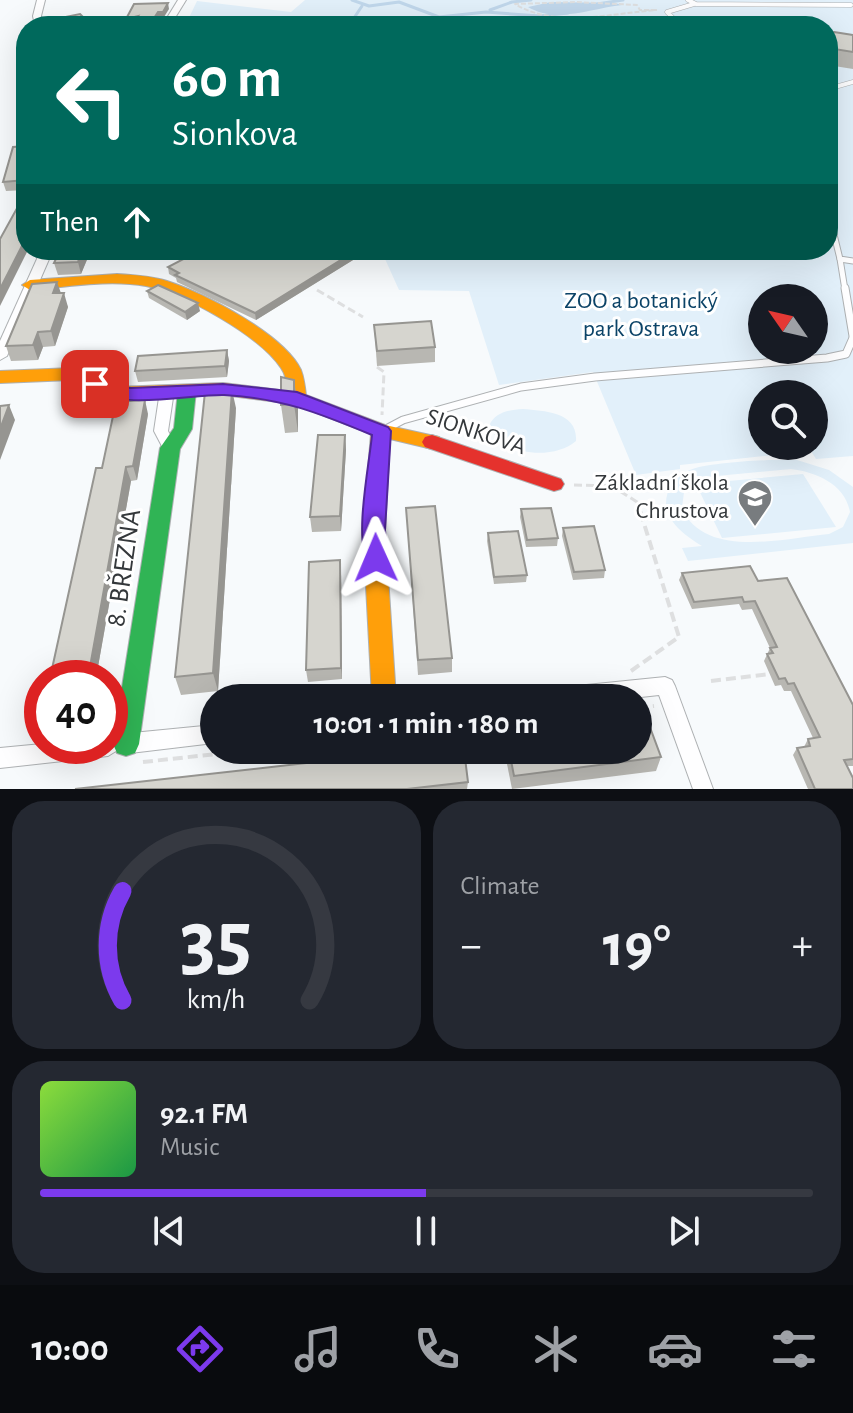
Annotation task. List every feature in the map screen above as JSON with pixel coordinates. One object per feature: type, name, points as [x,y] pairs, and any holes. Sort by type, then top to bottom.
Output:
[{"type":"street","points":[[0,356],[42,260]]},
{"type":"street","points":[[0,377],[73,374],[114,393],[223,389],[297,398],[296,378],[289,365],[253,332],[159,283],[30,285]]},
{"type":"street","name":"8. BŘEZNA","points":[[167,391],[161,431],[170,448]]},
{"type":"street","name":"8. BŘEZNA","points":[[128,675],[170,448],[183,429],[187,391]]},
{"type":"street","name":"SIONKOVA","points":[[297,398],[381,431],[415,436],[554,484]]},
{"type":"street","points":[[381,431],[374,530],[383,684]]},
{"type":"street","points":[[652,687],[665,686],[703,789]]},
{"type":"street","points":[[128,744],[200,736]]},
{"type":"street","points":[[0,758],[24,755]]},
{"type":"lane","points":[[688,0],[696,4]]},
{"type":"lane","points":[[844,0],[852,6]]},
{"type":"lane","points":[[671,16],[667,12],[676,7],[696,4],[852,6]]},
{"type":"lane","points":[[381,431],[403,420],[521,387],[595,377],[846,354],[853,337],[838,251]]},
{"type":"lane","points":[[840,259],[853,261]]},
{"type":"path","points":[[571,16],[531,13],[515,4],[545,0],[618,2],[637,5],[639,10],[594,16]]},
{"type":"path","points":[[317,290],[363,317]]},
{"type":"path","points":[[377,367],[384,372],[381,431]]},
{"type":"path","points":[[554,484],[612,486],[637,502],[679,637],[620,679],[621,684]]},
{"type":"path","points":[[711,681],[770,674]]},
{"type":"green space","name":"ZOO a botanický park Ostrava","points":[[305,0],[853,0],[853,456],[828,458],[828,380],[748,380],[748,458],[680,465],[680,469],[636,475],[593,372],[499,385],[469,291],[399,290],[386,260],[838,260],[838,16],[190,16],[197,1],[291,12]]},
{"type":"green space","points":[[523,409],[550,412],[566,419],[572,424],[576,441],[567,447],[542,453],[505,444],[489,426],[499,415]]},
{"type":"green space","points":[[797,460],[829,470],[853,487],[853,543],[688,561],[682,548],[702,546],[670,518],[666,504],[670,488],[676,479],[690,470],[742,462]],"holes":[[[791,469],[819,477],[836,487],[850,512],[843,527],[829,534],[769,541],[727,540],[708,535],[693,524],[682,508],[684,492],[692,483],[706,477]]]},
{"type":"green space","points":[[803,474],[836,527],[722,538],[696,484]]},
{"type":"water","points":[[551,2],[622,5],[562,15],[528,7]]},
{"type":"building","points":[[168,3],[163,12],[155,16],[128,16],[134,4]]},
{"type":"building","points":[[838,33],[853,35],[853,52],[838,50]]},
{"type":"building","points":[[13,147],[16,147],[16,181],[3,182]]},
{"type":"building","points":[[16,210],[16,258],[0,289],[0,239]]},
{"type":"building","points":[[55,260],[79,260],[78,262],[54,263]]},
{"type":"building","points":[[182,260],[341,260],[255,313],[175,275],[179,273],[168,267]]},
{"type":"building","points":[[57,282],[53,293],[64,293],[51,331],[38,332],[33,345],[6,346],[32,284]]},
{"type":"building","points":[[158,285],[198,303],[185,312],[147,291]]},
{"type":"building","points":[[431,321],[435,347],[377,351],[374,325]]},
{"type":"building","points":[[227,350],[225,366],[135,371],[138,356]]},
{"type":"building","points":[[281,377],[294,380],[294,404],[281,405]]},
{"type":"building","points":[[232,390],[213,673],[175,677],[205,392]]},
{"type":"building","points":[[145,400],[133,466],[126,467],[91,660],[54,660],[96,468],[102,468],[116,402]]},
{"type":"building","points":[[9,405],[0,429],[0,406]]},
{"type":"building","points":[[318,435],[345,435],[340,516],[310,517]]},
{"type":"building","points":[[435,506],[452,658],[418,660],[406,508]]},
{"type":"building","points":[[551,508],[558,538],[527,540],[521,509]]},
{"type":"building","points":[[594,526],[605,570],[574,572],[563,528]]},
{"type":"building","points":[[518,531],[527,575],[494,577],[488,533]]},
{"type":"building","points":[[340,560],[341,668],[306,670],[309,562]]},
{"type":"building","points":[[750,566],[758,581],[787,578],[853,705],[853,759],[844,760],[853,778],[853,789],[815,789],[797,748],[810,746],[808,739],[820,737],[794,683],[788,684],[785,678],[779,679],[767,654],[773,653],[770,648],[777,647],[755,601],[744,602],[742,597],[694,602],[682,573]]},
{"type":"building","points":[[652,733],[661,757],[652,758]]},
{"type":"building","points":[[297,764],[466,764],[468,782],[407,789],[75,789]]},
{"type":"building","points":[[512,764],[607,764],[514,776]]},
{"type":"waterway","points":[[352,0],[369,6],[399,2],[436,16]]},
{"type":"waterway","points":[[490,10],[512,2],[531,0]]},
{"type":"waterway","points":[[597,4],[623,0]]},
{"type":"waterway","points":[[355,16],[362,6]]},
{"type":"waterway","points":[[448,16],[486,12],[540,16]]},
{"type":"waterway","points":[[540,16],[568,13]]},
{"type":"traffic: fast","points":[[128,731],[170,448],[183,429],[187,391]]},
{"type":"traffic: slow","points":[[30,285],[132,279],[180,292],[224,315],[281,356],[293,371],[297,398]]},
{"type":"traffic: slow","points":[[0,377],[73,374],[114,393],[223,389],[297,398],[381,431],[432,442]]},
{"type":"traffic: slow","points":[[381,431],[374,530],[383,684]]},
{"type":"traffic: jam","points":[[432,442],[554,484]]},
{"type":"place","name":"Základní škola Chrustova","points":[[755,528]]},
{"type":"route","points":[[95,384],[114,393],[223,389],[297,398],[381,431],[374,530],[376,558]]}]
